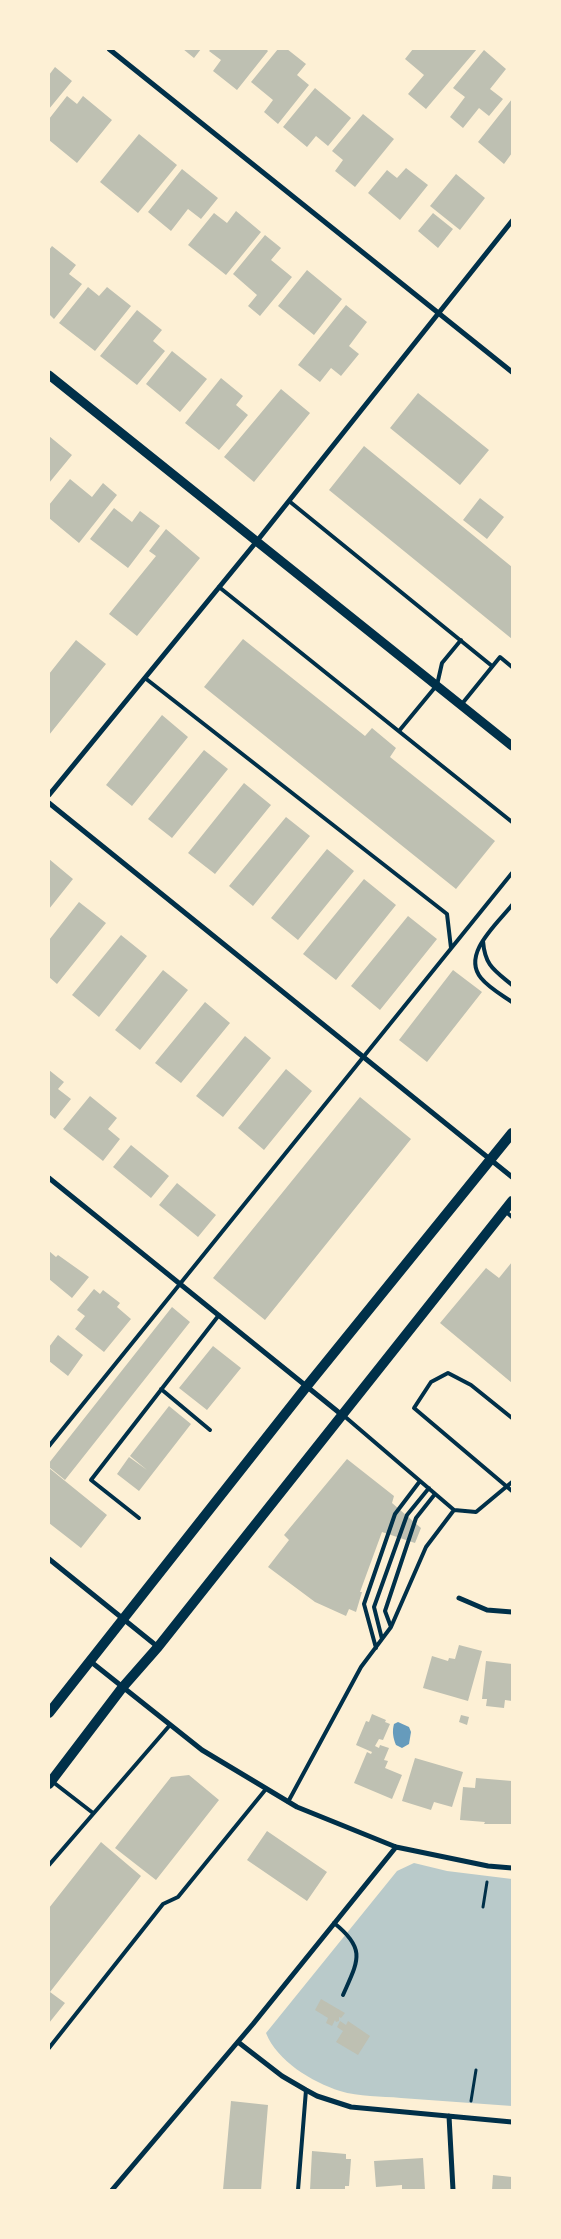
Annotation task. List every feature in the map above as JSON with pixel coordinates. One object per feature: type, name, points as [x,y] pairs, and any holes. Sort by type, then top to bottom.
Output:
[{"type":"main road","points":[[49,1713],[307,1386],[512,1133]]},
{"type":"main road","points":[[50,1782],[122,1688],[158,1647],[343,1415],[508,1214],[512,1201]]},
{"type":"street","points":[[109,49],[512,372]]},
{"type":"street","points":[[49,796],[257,541],[512,221]]},
{"type":"street","points":[[49,375],[512,746]]},
{"type":"street","points":[[49,803],[512,1177]]},
{"type":"street","points":[[49,1178],[343,1415]]},
{"type":"street","points":[[49,1559],[158,1647]]},
{"type":"street","points":[[459,1598],[487,1610],[512,1612]]},
{"type":"street","points":[[90,1661],[202,1750],[288,1802],[396,1847],[488,1866],[512,1868]]},
{"type":"street","points":[[112,2190],[238,2042],[396,1847]]},
{"type":"street","points":[[238,2042],[282,2076],[306,2090],[317,2096],[351,2107],[512,2122]]},
{"type":"street","points":[[449,2116],[453,2190]]},
{"type":"lane","points":[[289,501],[492,666]]},
{"type":"lane","points":[[219,587],[512,822]]},
{"type":"lane","points":[[399,731],[437,685],[442,663],[460,640]]},
{"type":"lane","points":[[461,705],[500,657],[512,667]]},
{"type":"lane","points":[[145,678],[447,914],[451,948]]},
{"type":"lane","points":[[49,1446],[512,873]]},
{"type":"lane","points":[[512,905],[483,941],[475,958],[477,972],[481,979],[512,1002]]},
{"type":"lane","points":[[483,941],[484,957],[512,985]]},
{"type":"lane","points":[[138,1518],[91,1480],[219,1315]]},
{"type":"lane","points":[[512,1418],[471,1385],[448,1373],[430,1382],[414,1408],[512,1491]]},
{"type":"lane","points":[[161,1390],[210,1430]]},
{"type":"lane","points":[[343,1415],[454,1510],[476,1512],[508,1488],[512,1482]]},
{"type":"lane","points":[[376,1648],[364,1604],[395,1514],[420,1481]]},
{"type":"lane","points":[[382,1639],[374,1607],[407,1515],[429,1488]]},
{"type":"lane","points":[[392,1627],[385,1611],[416,1518],[435,1494]]},
{"type":"lane","points":[[288,1802],[362,1667],[392,1627],[426,1547],[454,1510]]},
{"type":"lane","points":[[49,1865],[170,1725]]},
{"type":"lane","points":[[50,1782],[93,1813]]},
{"type":"lane","points":[[49,2048],[163,1904],[178,1897],[266,1789]]},
{"type":"lane","points":[[334,1923],[349,1935],[357,1948],[355,1968],[344,1995]]},
{"type":"lane","points":[[298,2190],[306,2090]]},
{"type":"path","points":[[483,1907],[487,1882]]},
{"type":"path","points":[[471,2102],[476,2070]]},
{"type":"shaded area","points":[[414,1863],[447,1871],[512,1879],[512,2106],[370,2096],[340,2091],[318,2082],[297,2069],[278,2053],[266,2033],[397,1871]]},
{"type":"water","points":[[398,1722],[409,1727],[411,1732],[409,1744],[402,1748],[396,1745],[394,1737],[394,1724]]},
{"type":"building","points":[[183,49],[201,49],[194,58]]},
{"type":"building","points":[[211,49],[266,49],[268,51],[237,90],[213,71],[221,60],[209,51]]},
{"type":"building","points":[[278,49],[287,49],[306,64],[297,75],[309,85],[278,124],[264,112],[273,100],[251,82]]},
{"type":"building","points":[[413,49],[477,49],[426,109],[408,94],[424,75],[405,59]]},
{"type":"building","points":[[484,50],[506,69],[490,89],[503,99],[489,116],[479,108],[463,128],[450,117],[465,97],[453,88]]},
{"type":"building","points":[[55,67],[72,81],[49,109],[49,75]]},
{"type":"building","points":[[315,88],[351,118],[328,146],[316,136],[307,147],[283,127]]},
{"type":"building","points":[[67,96],[77,104],[83,96],[112,120],[77,163],[49,140],[49,119]]},
{"type":"building","points":[[512,99],[512,153],[504,164],[478,142]]},
{"type":"building","points":[[363,114],[394,139],[355,187],[335,171],[343,160],[332,151]]},
{"type":"building","points":[[139,134],[177,165],[138,213],[100,182]]},
{"type":"building","points":[[406,168],[428,185],[400,220],[368,193],[387,170],[397,178]]},
{"type":"building","points":[[182,169],[218,198],[201,219],[188,209],[171,231],[148,212]]},
{"type":"building","points":[[456,174],[485,198],[460,230],[430,206]]},
{"type":"building","points":[[236,211],[261,232],[226,275],[188,245],[214,213],[227,223]]},
{"type":"building","points":[[433,213],[453,229],[438,248],[418,231]]},
{"type":"building","points":[[265,235],[281,248],[271,260],[292,277],[260,316],[248,306],[257,295],[233,274]]},
{"type":"building","points":[[52,246],[76,265],[69,274],[82,284],[54,319],[49,314],[49,250]]},
{"type":"building","points":[[307,270],[342,299],[314,335],[278,306]]},
{"type":"building","points":[[88,287],[99,296],[107,287],[131,306],[95,351],[59,323]]},
{"type":"building","points":[[346,305],[367,322],[349,346],[359,354],[341,376],[331,368],[320,382],[298,365]]},
{"type":"building","points":[[137,310],[162,330],[153,341],[165,351],[137,385],[100,356]]},
{"type":"building","points":[[172,351],[207,379],[180,412],[146,384]]},
{"type":"building","points":[[221,378],[243,396],[236,405],[248,415],[219,450],[185,423]]},
{"type":"building","points":[[281,389],[310,413],[254,482],[224,457]]},
{"type":"building","points":[[418,393],[489,450],[460,485],[390,428]]},
{"type":"building","points":[[49,436],[72,455],[49,483]]},
{"type":"building","points":[[364,446],[512,567],[512,639],[329,490]]},
{"type":"building","points":[[70,479],[92,497],[103,483],[117,495],[79,543],[49,518],[49,505]]},
{"type":"building","points":[[480,498],[504,517],[487,539],[463,520]]},
{"type":"building","points":[[114,508],[132,522],[140,511],[160,526],[128,568],[90,539]]},
{"type":"building","points":[[166,529],[200,558],[137,636],[109,614],[156,556],[149,551]]},
{"type":"building","points":[[243,639],[365,736],[372,728],[396,748],[390,757],[495,841],[456,889],[204,687]]},
{"type":"building","points":[[76,640],[106,664],[49,735],[49,674]]},
{"type":"building","points":[[162,715],[188,737],[132,806],[106,785]]},
{"type":"building","points":[[204,750],[228,769],[172,838],[148,819]]},
{"type":"building","points":[[244,783],[271,805],[215,874],[188,853]]},
{"type":"building","points":[[286,817],[310,836],[253,906],[229,886]]},
{"type":"building","points":[[327,849],[354,871],[298,940],[271,918]]},
{"type":"building","points":[[49,859],[73,879],[49,909]]},
{"type":"building","points":[[364,879],[396,905],[336,980],[303,954]]},
{"type":"building","points":[[79,902],[106,923],[57,984],[49,977],[49,940]]},
{"type":"building","points":[[408,916],[437,939],[380,1010],[351,986]]},
{"type":"building","points":[[121,935],[147,956],[99,1017],[72,995]]},
{"type":"building","points":[[163,970],[188,990],[140,1050],[115,1030]]},
{"type":"building","points":[[453,970],[482,992],[427,1062],[399,1040]]},
{"type":"building","points":[[205,1002],[230,1023],[181,1083],[155,1063]]},
{"type":"building","points":[[245,1036],[271,1058],[223,1117],[196,1096]]},
{"type":"building","points":[[286,1069],[312,1091],[264,1150],[238,1128]]},
{"type":"building","points":[[49,1070],[64,1082],[58,1089],[71,1099],[55,1119],[49,1114]]},
{"type":"building","points":[[90,1096],[117,1118],[108,1129],[120,1139],[103,1161],[63,1129]]},
{"type":"building","points":[[360,1097],[411,1139],[265,1320],[213,1278]]},
{"type":"building","points":[[131,1145],[169,1176],[151,1198],[113,1167]]},
{"type":"building","points":[[177,1183],[216,1215],[198,1237],[159,1205]]},
{"type":"building","points":[[49,1251],[56,1257],[58,1255],[89,1277],[72,1298],[49,1279]]},
{"type":"building","points":[[512,1262],[512,1383],[440,1323],[486,1268],[499,1278]]},
{"type":"building","points":[[94,1289],[100,1294],[103,1290],[120,1303],[117,1307],[131,1319],[104,1352],[75,1329],[85,1316],[77,1310]]},
{"type":"building","points":[[172,1307],[190,1322],[65,1480],[49,1467],[49,1463]]},
{"type":"building","points":[[58,1335],[83,1355],[68,1376],[49,1361],[49,1347]]},
{"type":"building","points":[[213,1346],[241,1368],[207,1410],[179,1388]]},
{"type":"building","points":[[169,1406],[191,1424],[139,1491],[117,1474],[129,1457],[147,1470],[130,1456]]},
{"type":"building","points":[[347,1459],[394,1496],[392,1503],[421,1528],[415,1543],[382,1532],[360,1592],[362,1592],[356,1612],[349,1609],[346,1616],[315,1602],[268,1567],[289,1540],[284,1535]]},
{"type":"building","points":[[49,1468],[107,1515],[81,1548],[49,1523]]},
{"type":"building","points":[[459,1645],[482,1651],[468,1701],[423,1688],[432,1656],[448,1661],[449,1658],[455,1659]]},
{"type":"building","points":[[486,1661],[512,1664],[512,1701],[505,1700],[504,1708],[486,1706],[487,1699],[482,1699]]},
{"type":"building","points":[[372,1714],[386,1720],[385,1722],[390,1724],[383,1740],[379,1739],[375,1746],[379,1748],[380,1745],[389,1748],[384,1760],[388,1761],[385,1768],[402,1775],[392,1799],[354,1783],[367,1752],[371,1754],[372,1752],[356,1745],[366,1721],[369,1722]]},
{"type":"building","points":[[461,1715],[469,1717],[467,1725],[459,1722]]},
{"type":"building","points":[[415,1758],[463,1772],[452,1807],[434,1802],[431,1810],[402,1801]]},
{"type":"building","points":[[189,1775],[219,1800],[156,1880],[115,1848],[171,1777]]},
{"type":"building","points":[[476,1778],[512,1781],[512,1824],[484,1824],[485,1822],[460,1820],[463,1787],[475,1788]]},
{"type":"building","points":[[267,1831],[327,1872],[307,1901],[247,1860]]},
{"type":"building","points":[[101,1842],[141,1876],[50,1992],[65,2003],[49,2023],[49,1908]]},
{"type":"building","points":[[321,1999],[345,2013],[341,2018],[339,2017],[339,2021],[336,2022],[335,2020],[332,2026],[326,2023],[328,2018],[315,2010]]},
{"type":"building","points":[[340,2021],[346,2025],[348,2021],[370,2036],[358,2055],[336,2042],[343,2031],[337,2027]]},
{"type":"building","points":[[231,2101],[268,2105],[261,2190],[223,2190]]},
{"type":"building","points":[[312,2151],[346,2154],[346,2159],[351,2159],[349,2186],[345,2186],[345,2190],[310,2190]]},
{"type":"building","points":[[423,2158],[425,2190],[402,2190],[402,2185],[376,2187],[374,2161]]},
{"type":"building","points":[[493,2175],[512,2177],[512,2190],[492,2190]]}]
